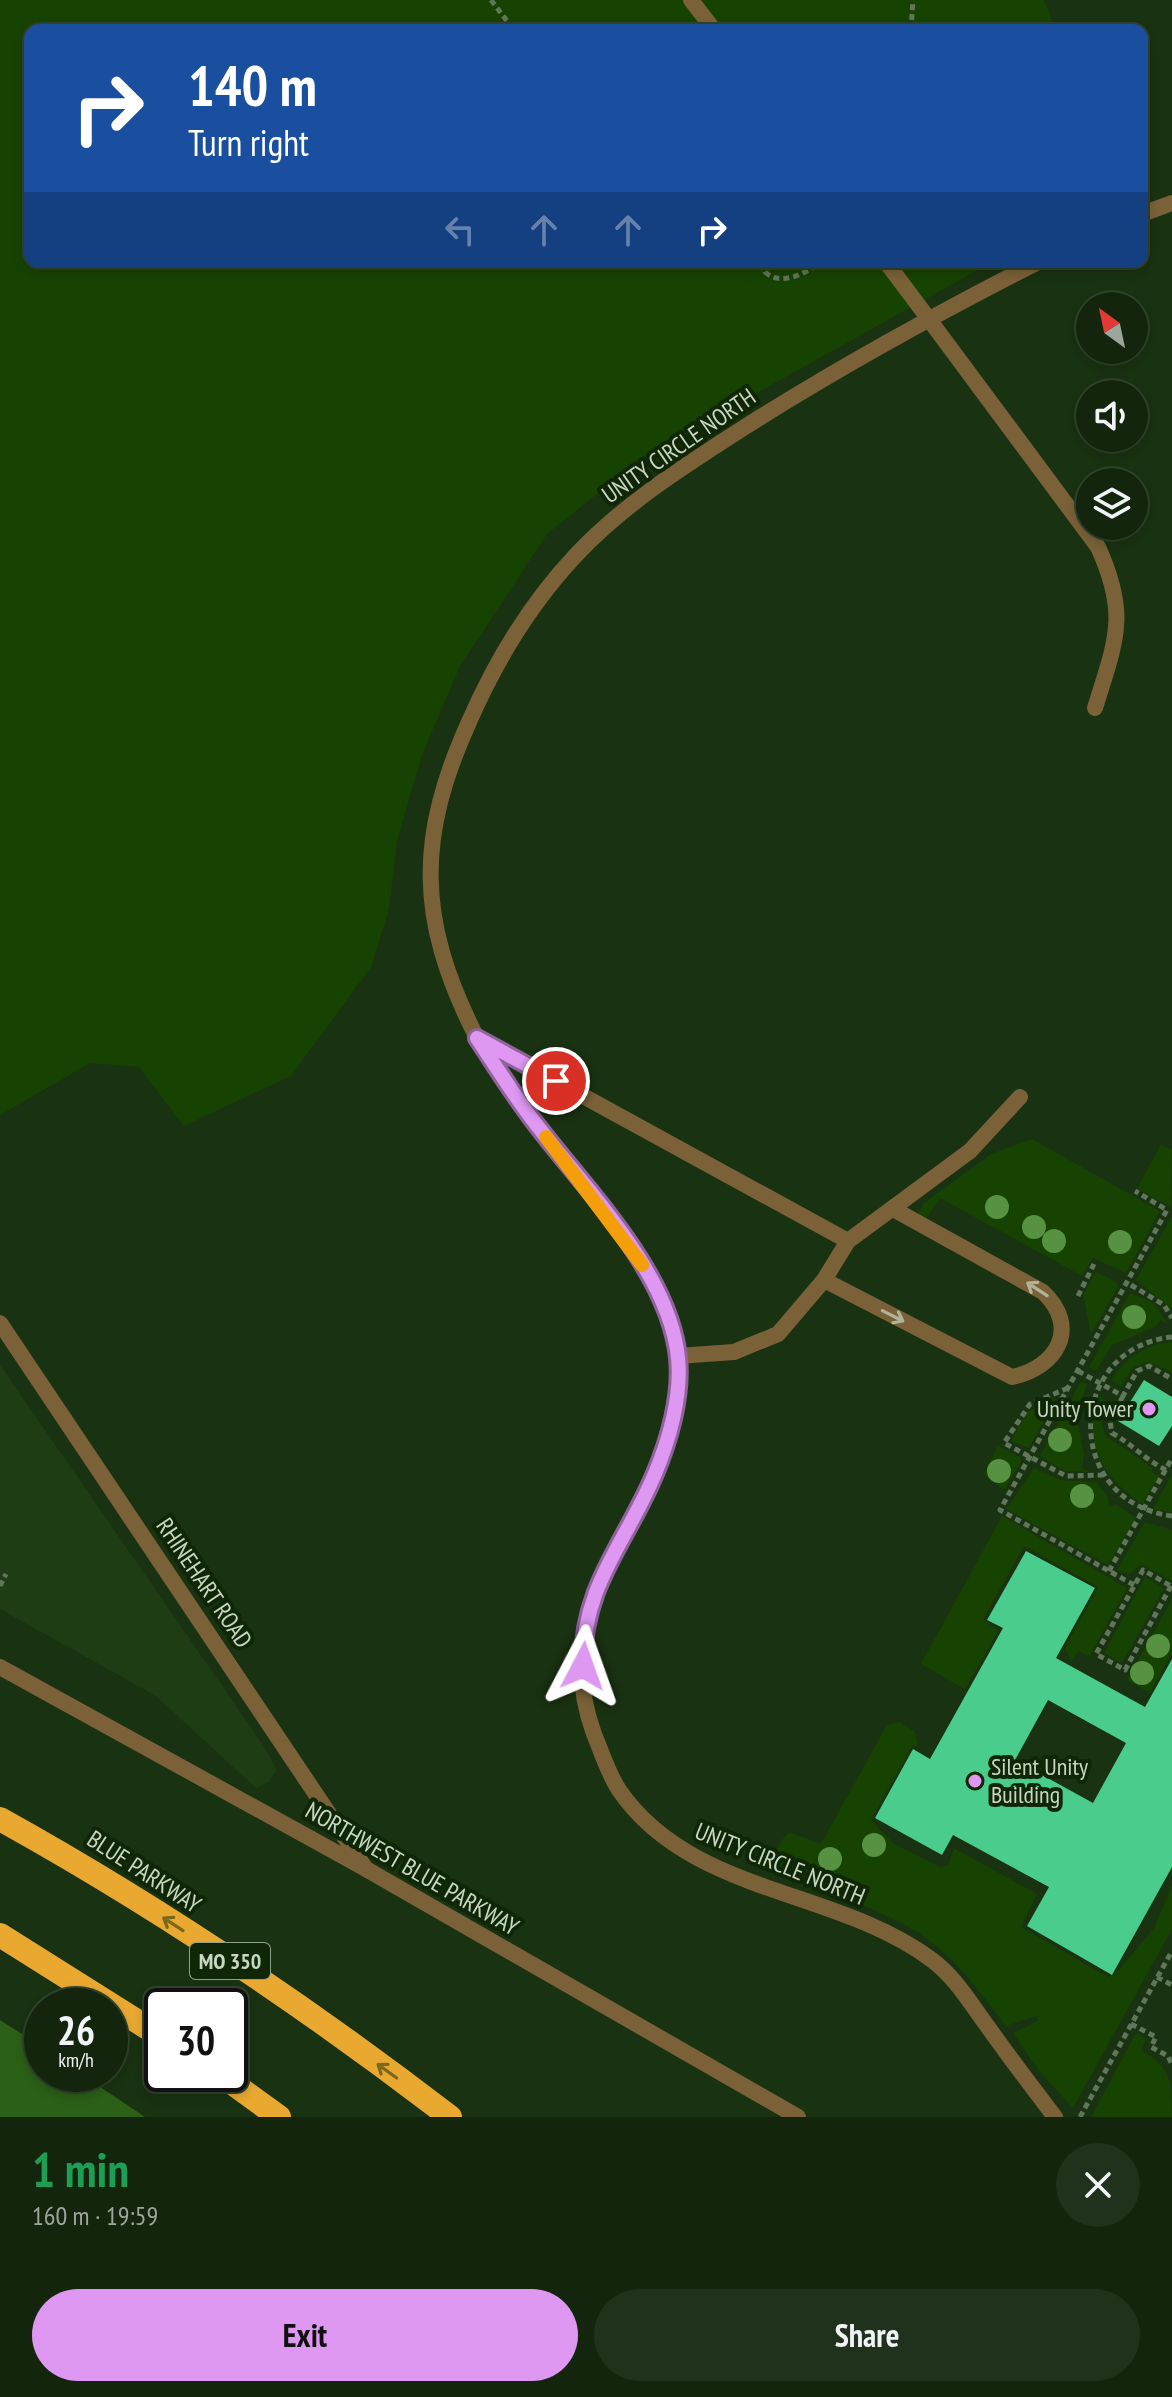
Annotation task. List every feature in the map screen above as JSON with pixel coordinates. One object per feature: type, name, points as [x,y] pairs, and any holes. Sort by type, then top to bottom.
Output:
[{"type":"highway","name":"BLUE PARKWAY","points":[[0,1819],[61,1853],[265,1984],[450,2117]]},
{"type":"highway","points":[[0,1935],[144,2026]]},
{"type":"highway","points":[[245,2092],[279,2117]]},
{"type":"street","points":[[691,0],[709,24]]},
{"type":"street","points":[[1148,212],[1172,203]]},
{"type":"street","points":[[890,268],[1098,547],[1114,582],[1119,616],[1095,708]]},
{"type":"street","name":"UNITY CIRCLE NORTH","points":[[1026,268],[928,318],[763,415],[654,487],[579,551],[516,630],[490,675],[447,771],[435,823],[428,878],[439,947],[477,1038],[521,1105],[629,1243],[661,1297],[678,1356],[678,1386],[666,1443],[654,1477],[590,1602],[582,1640],[583,1691],[610,1777],[640,1819],[699,1861],[878,1930],[932,1960],[959,1986],[1055,2117]]},
{"type":"street","points":[[477,1038],[848,1241]]},
{"type":"street","points":[[678,1356],[734,1352],[756,1347],[778,1334],[824,1280],[848,1241],[895,1210],[970,1151],[1020,1097]]},
{"type":"street","points":[[824,1280],[1012,1377],[1033,1372],[1054,1353],[1064,1330],[1058,1306],[1043,1292],[895,1210]]},
{"type":"street","name":"RHINEHART ROAD","points":[[0,1323],[366,1869]]},
{"type":"street","name":"NORTHWEST BLUE PARKWAY","points":[[0,1667],[366,1869],[798,2117]]},
{"type":"path","points":[[491,0],[509,24]]},
{"type":"path","points":[[911,24],[913,0]]},
{"type":"path","points":[[765,268],[771,277],[784,279],[810,268]]},
{"type":"path","points":[[1134,1585],[1000,1510],[1167,1210],[1135,1191]]},
{"type":"path","points":[[1131,1285],[1164,1305],[1172,1318]]},
{"type":"path","points":[[1172,1337],[1135,1349],[1114,1367],[1092,1406],[1089,1426],[1095,1458],[1104,1475],[1123,1496],[1144,1509],[1172,1516]]},
{"type":"path","points":[[1166,1470],[1142,1458],[1133,1445],[1112,1433],[1110,1421],[1137,1371],[1149,1366],[1172,1379]]},
{"type":"path","points":[[1078,1371],[1123,1396]]},
{"type":"path","points":[[1068,1387],[1027,1406],[1004,1443],[1066,1476],[1104,1475]]},
{"type":"path","points":[[1109,1571],[1172,1458]]},
{"type":"path","points":[[1143,1570],[1172,1586],[1125,1670],[1096,1654],[1143,1570]]},
{"type":"path","points":[[0,1586],[6,1574]]},
{"type":"path","points":[[1080,2117],[1172,1951]]},
{"type":"path","points":[[1157,1977],[1172,1985]]},
{"type":"path","points":[[1131,2024],[1156,2037],[1151,2047],[1168,2056],[1172,2065]]},
{"type":"shaded area","points":[[0,0],[1044,0],[1054,24],[24,24],[24,268],[981,268],[647,454],[547,534],[460,666],[422,755],[397,840],[389,909],[371,967],[291,1076],[184,1126],[139,1067],[90,1063],[0,1115]]},
{"type":"shaded area","points":[[1032,1139],[1160,1211],[1126,1273],[1093,1258],[1082,1276],[940,1198],[926,1219],[918,1214],[924,1203],[991,1154]]},
{"type":"shaded area","points":[[1161,1144],[1172,1150],[1171,1207],[1137,1189]]},
{"type":"shaded area","points":[[1172,1216],[1172,1309],[1136,1280]]},
{"type":"shaded area","points":[[1096,1272],[1116,1282],[1118,1287],[1091,1334],[1083,1295]]},
{"type":"shaded area","points":[[1130,1293],[1153,1303],[1169,1325],[1161,1320],[1155,1327],[1112,1345],[1096,1371],[1089,1367]]},
{"type":"shaded area","points":[[1172,1342],[1172,1372],[1148,1362],[1133,1367],[1121,1386],[1111,1381],[1123,1365],[1137,1354]]},
{"type":"shaded area","points":[[0,1365],[261,1742],[277,1770],[268,1782],[256,1788],[156,1696],[0,1609]]},
{"type":"shaded area","points":[[1081,1381],[1087,1385],[1074,1423],[1078,1425],[1084,1455],[1082,1468],[1091,1472],[1065,1471],[1040,1456]]},
{"type":"shaded area","points":[[1100,1396],[1110,1404],[1101,1422],[1106,1436],[1153,1468],[1152,1472],[1159,1476],[1143,1504],[1118,1484],[1100,1458],[1093,1428],[1094,1412]]},
{"type":"shaded area","points":[[1056,1399],[1029,1448],[1011,1441],[1027,1412]]},
{"type":"shaded area","points":[[998,1446],[1020,1457],[1021,1462],[1004,1490],[984,1475]]},
{"type":"shaded area","points":[[1034,1468],[1060,1480],[1096,1482],[1108,1497],[1109,1506],[1117,1505],[1136,1518],[1108,1565],[1006,1509]]},
{"type":"shaded area","points":[[1172,1474],[1172,1512],[1153,1509]]},
{"type":"shaded area","points":[[1002,1516],[1127,1588],[1089,1657],[1078,1651],[1071,1662],[1065,1648],[1098,1587],[1024,1546],[983,1620],[999,1630],[965,1689],[921,1664]]},
{"type":"shaded area","points":[[1145,1522],[1172,1530],[1172,1581],[1141,1564],[1130,1574],[1117,1570]]},
{"type":"shaded area","points":[[1145,1577],[1164,1588],[1122,1663],[1104,1653]]},
{"type":"shaded area","points":[[1172,1599],[1172,1653],[1150,1693],[1127,1680]]},
{"type":"shaded area","points":[[900,1722],[915,1732],[918,1747],[913,1745],[871,1820],[893,1843],[940,1867],[948,1865],[954,1848],[1037,1894],[1021,1927],[1108,1977],[1119,1970],[1154,1928],[1172,1886],[1172,1929],[1073,2108],[1038,2070],[1013,2033],[1038,2021],[1037,2016],[1006,2026],[956,1964],[923,1936],[879,1912],[795,1883],[778,1870],[776,1853],[789,1832],[821,1844],[887,1725]]},
{"type":"shaded area","points":[[0,2020],[24,2035],[24,2092],[108,2092],[145,2117],[0,2117]]},
{"type":"shaded area","points":[[1136,2033],[1146,2039],[1141,2050],[1159,2063],[1168,2077],[1172,2117],[1091,2117]]},
{"type":"building","name":"Unity Tower","points":[[1144,1380],[1172,1397],[1172,1426],[1159,1446],[1118,1421]]},
{"type":"building","name":"Silent Unity Building","points":[[1026,1551],[1095,1588],[1056,1658],[1145,1707],[1172,1659],[1172,1867],[1112,1975],[1027,1926],[1049,1887],[953,1835],[942,1855],[875,1818],[913,1749],[930,1759],[1003,1628],[987,1620]],"holes":[[[1048,1700],[1126,1743],[1093,1803],[1015,1760]]]},
{"type":"slow traffic","points":[[546,1137],[629,1243],[642,1265]]},
{"type":"place","name":"Unity Tower","points":[[1149,1409]]},
{"type":"place","name":"Silent Unity Building","points":[[975,1781]]},
{"type":"route","points":[[556,1081],[477,1038],[521,1105],[629,1243],[661,1297],[678,1356],[678,1386],[666,1443],[654,1477],[608,1561],[590,1602],[582,1640],[583,1666]]}]
